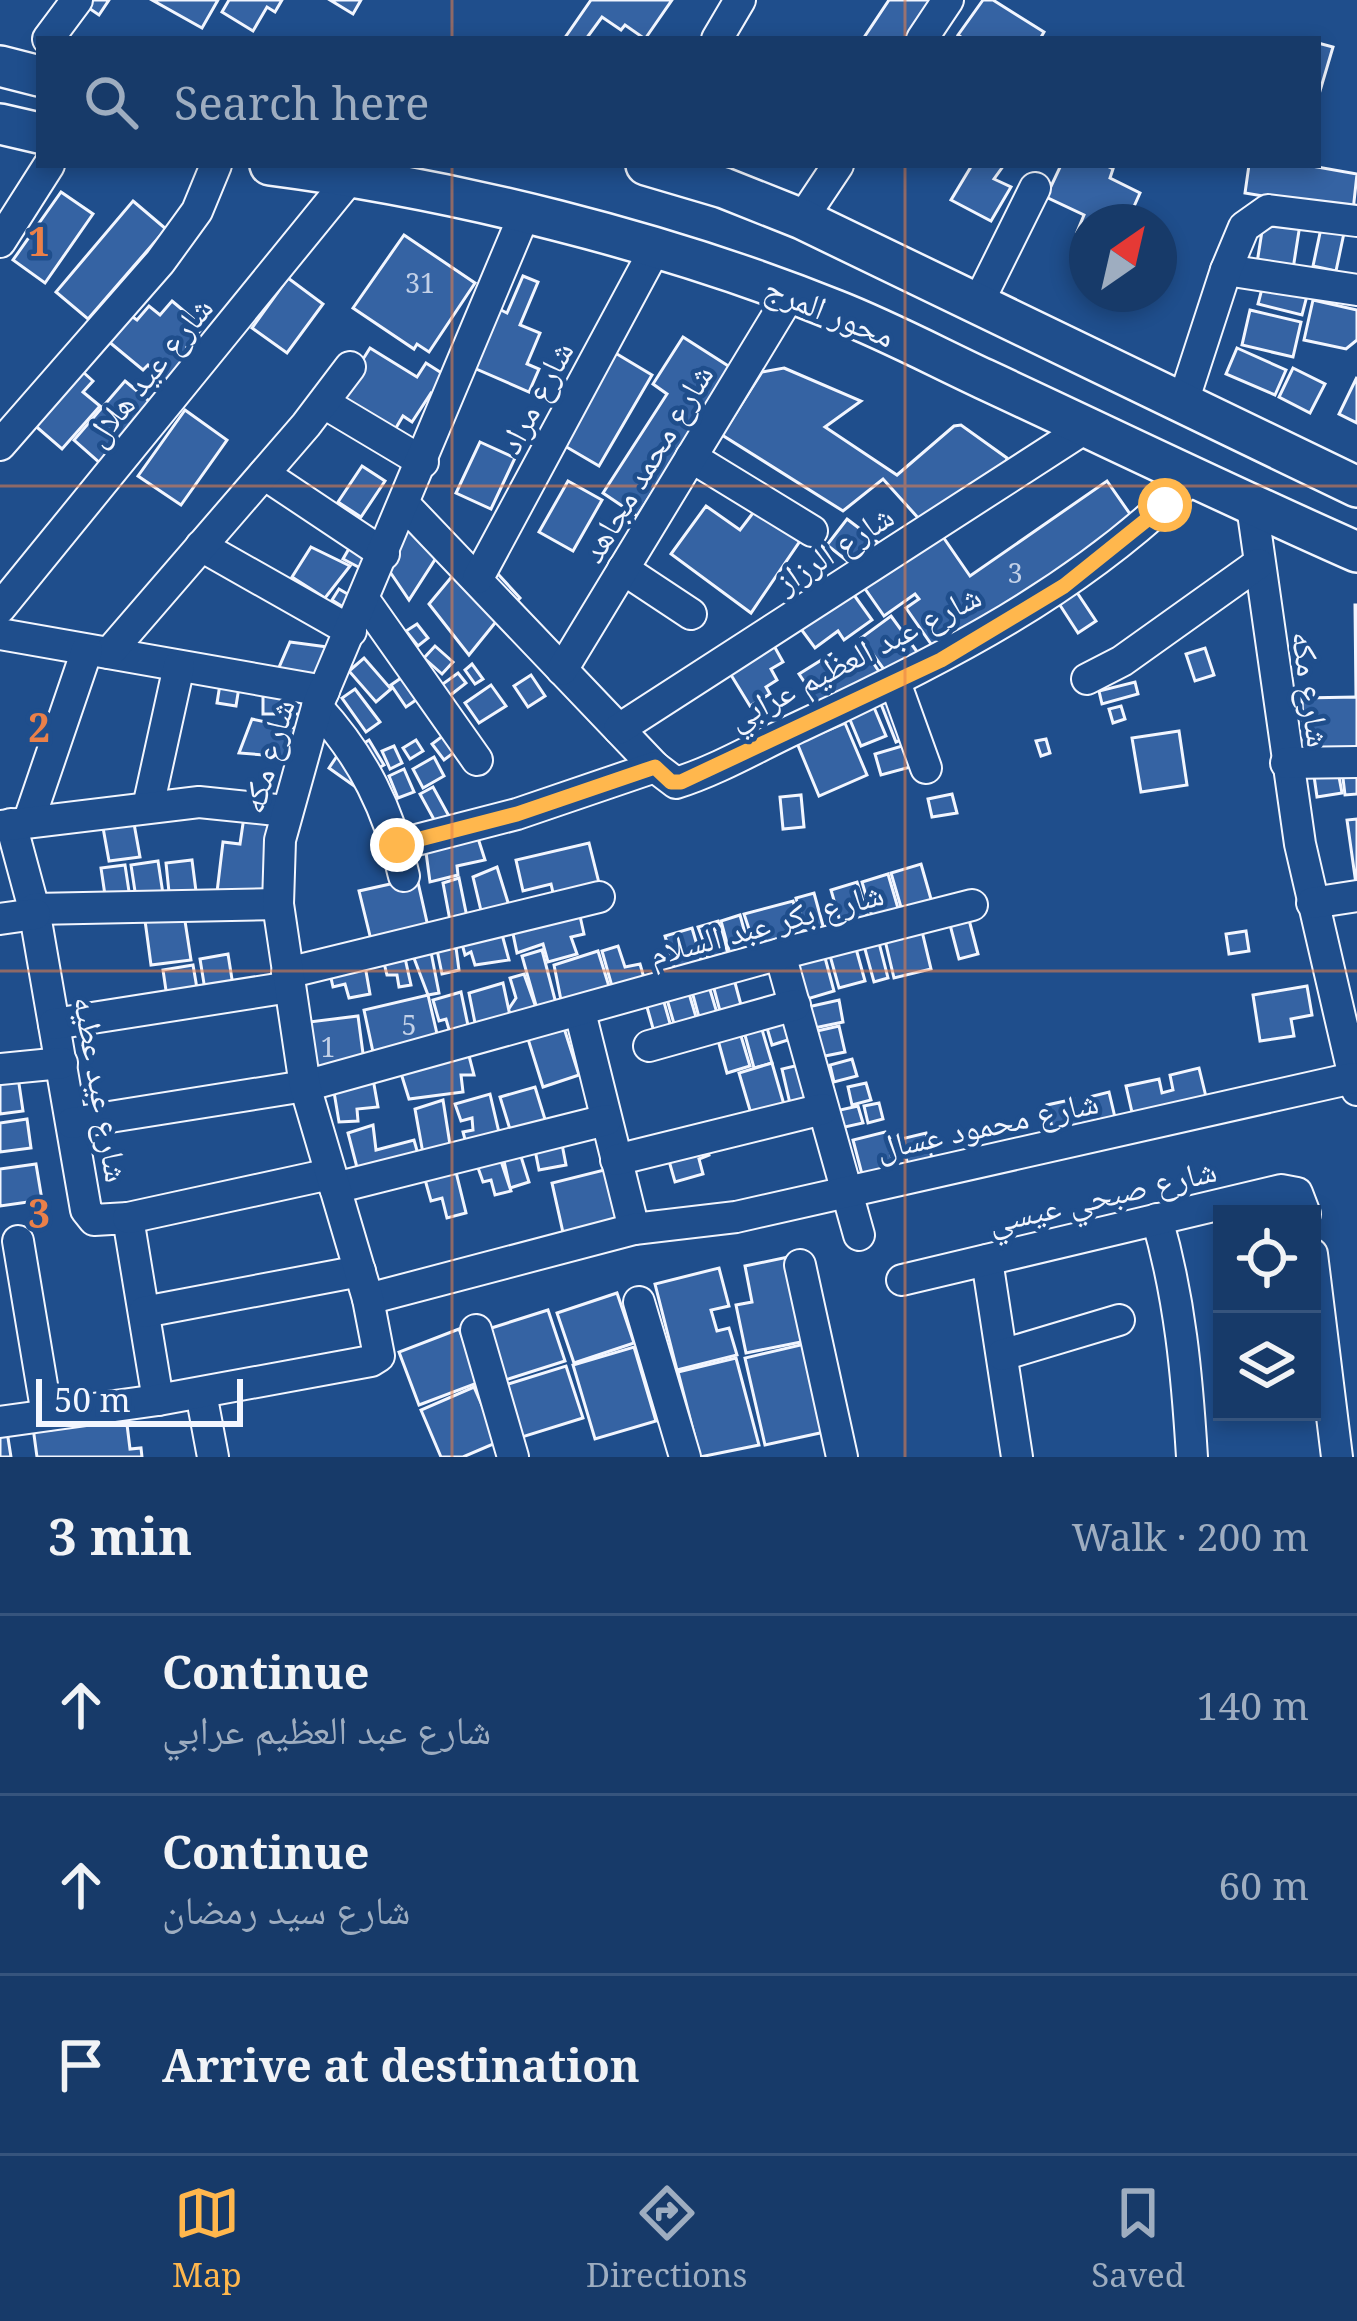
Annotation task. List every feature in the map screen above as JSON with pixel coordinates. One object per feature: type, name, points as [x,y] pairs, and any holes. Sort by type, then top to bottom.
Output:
[{"type":"main road","points":[[0,124],[36,132]]},
{"type":"main road","name":"محور المرج","points":[[290,168],[351,177],[459,182],[524,214],[655,249],[791,293],[1357,552]]},
{"type":"main road","name":"محور المرج","points":[[656,168],[802,219],[1357,487]]},
{"type":"street","points":[[50,36],[77,0]]},
{"type":"street","points":[[719,36],[740,0]]},
{"type":"street","points":[[924,36],[949,0]]},
{"type":"street","points":[[0,242],[47,168]]},
{"type":"street","points":[[0,445],[160,262],[197,211],[215,168]]},
{"type":"street","points":[[802,219],[836,168]]},
{"type":"street","name":"شارع عيد هلال","points":[[0,608],[351,177]]},
{"type":"street","points":[[977,305],[1036,188]]},
{"type":"street","points":[[1182,405],[1244,227],[1268,210],[1357,221]]},
{"type":"street","name":"شارع مكه","points":[[201,1393],[379,1356],[364,1285],[305,1086],[278,904],[280,840],[320,699],[524,214]]},
{"type":"street","name":"شارع مراد","points":[[478,578],[655,249]]},
{"type":"street","points":[[1226,270],[1357,290]]},
{"type":"street","name":"شارع محمد مجاهد","points":[[562,670],[791,293]]},
{"type":"street","points":[[13,823],[98,652],[201,546],[350,368]]},
{"type":"street","points":[[324,403],[423,462]]},
{"type":"street","name":"شارع الرزاز","points":[[619,729],[1087,427]]},
{"type":"street","points":[[691,458],[812,531]]},
{"type":"street","points":[[264,473],[384,554]]},
{"type":"street","name":"شارع عبد العظيم عرابي","points":[[655,767],[671,782],[681,782],[941,660],[1064,586],[1135,531],[1192,478]]},
{"type":"street","points":[[0,634],[179,666],[320,699],[382,802],[401,860],[655,767],[405,505]]},
{"type":"street","name":"شارع مكه","points":[[1252,506],[1286,763],[1312,903],[1354,1068]]},
{"type":"street","points":[[201,546],[351,631]]},
{"type":"street","points":[[1088,679],[1122,661],[1258,564]]},
{"type":"street","points":[[623,569],[691,614]]},
{"type":"street","points":[[364,601],[477,760]]},
{"type":"street","points":[[148,807],[179,666]]},
{"type":"street","points":[[895,682],[926,768]]},
{"type":"street","points":[[1286,763],[1357,762]]},
{"type":"street","points":[[13,823],[199,802],[286,811]]},
{"type":"street","name":"شارع عيد عطيه","points":[[13,823],[35,912],[88,1216],[100,1222],[128,1217],[158,1400]]},
{"type":"street","points":[[1312,903],[1357,896]]},
{"type":"street","points":[[54,1024],[288,980],[599,897]]},
{"type":"street","points":[[0,919],[35,912],[278,904]]},
{"type":"street","name":"شارع بكر عبد السلام","points":[[73,1123],[305,1086],[972,905]]},
{"type":"street","points":[[780,954],[859,1235]]},
{"type":"street","points":[[649,1046],[795,1006]]},
{"type":"street","points":[[580,1012],[634,1229]]},
{"type":"street","points":[[0,1070],[62,1063]]},
{"type":"street","name":"شارع محمود عسال","points":[[144,1312],[364,1285],[634,1229],[700,1224],[1046,1150],[1354,1068]]},
{"type":"street","points":[[616,1160],[823,1109]]},
{"type":"street","points":[[128,1217],[332,1181],[606,1120]]},
{"type":"street","name":"شارع صبحي عيسي","points":[[1217,1205],[1281,1190],[1297,1193],[1302,1205]]},
{"type":"street","name":"شارع صبحي عيسي","points":[[902,1280],[1213,1206]]},
{"type":"street","points":[[1157,1219],[1185,1349],[1192,1457]]},
{"type":"street","points":[[17,1240],[47,1415]]},
{"type":"street","points":[[987,1260],[1017,1457]]},
{"type":"street","points":[[800,1265],[842,1457]]},
{"type":"street","points":[[639,1302],[685,1457]]},
{"type":"street","points":[[1319,1313],[1337,1457]]},
{"type":"street","points":[[1002,1355],[1119,1320]]},
{"type":"street","points":[[476,1330],[513,1457]]},
{"type":"street","points":[[0,1422],[201,1393],[213,1457]]},
{"type":"building","points":[[77,0],[109,0],[99,15]]},
{"type":"building","points":[[152,0],[218,0],[202,28]]},
{"type":"building","points":[[229,0],[282,0],[275,12],[267,7],[253,31],[222,12]]},
{"type":"building","points":[[330,0],[361,0],[353,14]]},
{"type":"building","points":[[591,0],[672,0],[647,36],[625,25],[621,30],[602,17],[588,36],[566,36]]},
{"type":"building","points":[[889,0],[938,0],[915,36],[865,36]]},
{"type":"building","points":[[983,0],[993,0],[1044,32],[1042,36],[958,35]]},
{"type":"building","points":[[1321,44],[1333,47],[1321,88]]},
{"type":"building","points":[[970,168],[1002,168],[994,179],[1011,187],[991,221],[951,200]]},
{"type":"building","points":[[1060,168],[1111,168],[1110,178],[1140,193],[1135,204],[1069,204],[1069,208],[1046,197]]},
{"type":"building","points":[[1249,168],[1321,168],[1357,174],[1353,211],[1245,193]]},
{"type":"building","points":[[61,192],[93,214],[45,283],[13,260]]},
{"type":"building","points":[[133,201],[166,229],[88,319],[56,292]]},
{"type":"building","points":[[1265,212],[1301,218],[1293,269],[1257,263]]},
{"type":"building","points":[[1323,219],[1344,233],[1336,271],[1313,266]]},
{"type":"building","points":[[404,235],[475,283],[429,352],[417,344],[414,349],[353,308]]},
{"type":"building","points":[[523,276],[538,282],[520,325],[540,333],[527,364],[539,369],[529,392],[474,368],[499,309],[507,313]]},
{"type":"building","points":[[1265,277],[1309,288],[1302,315],[1258,304]]},
{"type":"building","points":[[288,278],[323,304],[287,353],[252,328]]},
{"type":"building","points":[[1313,300],[1357,310],[1357,340],[1346,349],[1304,340]]},
{"type":"building","points":[[172,301],[203,327],[187,347],[199,357],[174,387],[148,365],[143,370],[108,341],[130,315],[137,320],[149,306],[160,315]]},
{"type":"building","points":[[1250,310],[1301,322],[1293,357],[1242,345]]},
{"type":"building","points":[[683,337],[733,369],[637,516],[603,493],[667,394],[653,384]]},
{"type":"building","points":[[370,348],[417,377],[426,363],[451,379],[439,398],[431,393],[412,422],[403,416],[390,438],[335,404]]},
{"type":"building","points":[[1237,348],[1286,370],[1275,395],[1226,374]]},
{"type":"building","points":[[612,351],[652,375],[599,466],[558,442]]},
{"type":"building","points":[[73,363],[93,381],[83,392],[100,406],[62,449],[32,423]]},
{"type":"building","points":[[784,368],[861,401],[825,427],[897,475],[961,425],[1007,458],[1005,471],[920,520],[883,479],[843,511],[722,435],[762,372]]},
{"type":"building","points":[[1293,368],[1325,384],[1310,413],[1279,397]]},
{"type":"building","points":[[1357,377],[1357,423],[1339,414]]},
{"type":"building","points":[[125,381],[160,410],[108,470],[74,440]]},
{"type":"building","points":[[185,410],[227,440],[181,505],[138,476]]},
{"type":"building","points":[[480,442],[515,458],[491,509],[456,493]]},
{"type":"building","points":[[362,466],[385,481],[361,517],[338,502]]},
{"type":"building","points":[[568,481],[602,500],[573,551],[539,532]]},
{"type":"building","points":[[1107,481],[1137,524],[938,654],[906,608],[919,599],[915,594],[884,616],[861,583],[941,534],[970,576]]},
{"type":"building","points":[[706,506],[740,530],[756,509],[800,541],[751,613],[671,554]]},
{"type":"building","points":[[847,519],[880,544],[860,571],[827,545]]},
{"type":"building","points":[[409,526],[436,558],[409,600],[388,569]]},
{"type":"building","points":[[354,540],[379,553],[368,572],[343,559]]},
{"type":"building","points":[[311,547],[350,566],[325,598],[292,577]]},
{"type":"building","points":[[459,568],[503,613],[469,655],[429,604]]},
{"type":"building","points":[[498,574],[520,598],[510,608],[487,583]]},
{"type":"building","points":[[849,588],[872,620],[844,640],[838,631],[815,648],[798,625]]},
{"type":"building","points":[[1074,588],[1096,621],[1078,633],[1056,599]]},
{"type":"building","points":[[339,589],[363,603],[356,615],[332,600]]},
{"type":"building","points":[[1355,605],[1357,605],[1356,697]]},
{"type":"building","points":[[891,616],[918,653],[888,675],[861,638]]},
{"type":"building","points":[[417,624],[428,638],[418,646],[406,631]]},
{"type":"building","points":[[290,642],[335,648],[318,689],[277,672]]},
{"type":"building","points":[[773,644],[783,662],[771,669],[777,680],[766,687],[770,694],[750,706],[728,670]]},
{"type":"building","points":[[435,646],[453,662],[442,674],[424,658]]},
{"type":"building","points":[[1205,648],[1214,675],[1195,681],[1186,654]]},
{"type":"building","points":[[831,654],[843,672],[868,655],[880,673],[824,711],[799,674]]},
{"type":"building","points":[[364,658],[391,689],[376,702],[349,671]]},
{"type":"building","points":[[472,664],[483,679],[475,684],[465,670]]},
{"type":"building","points":[[411,671],[426,693],[406,707],[391,685]]},
{"type":"building","points":[[458,673],[466,683],[448,697],[440,686]]},
{"type":"building","points":[[531,675],[545,696],[528,707],[514,686]]},
{"type":"building","points":[[221,678],[240,681],[236,706],[217,703]]},
{"type":"building","points":[[1135,682],[1138,694],[1102,704],[1099,691]]},
{"type":"building","points":[[491,685],[506,706],[479,723],[465,703]]},
{"type":"building","points":[[355,689],[380,722],[366,732],[342,698]]},
{"type":"building","points":[[263,691],[283,691],[283,714],[263,714]]},
{"type":"building","points":[[288,693],[307,693],[307,714],[288,714]]},
{"type":"building","points":[[909,693],[924,731],[896,742],[881,704]]},
{"type":"building","points":[[1357,697],[1357,752],[1304,755],[1302,698]]},
{"type":"building","points":[[873,705],[886,736],[861,746],[848,715]]},
{"type":"building","points":[[1121,706],[1125,719],[1113,723],[1109,709]]},
{"type":"building","points":[[252,719],[299,729],[289,757],[239,753]]},
{"type":"building","points":[[845,723],[867,775],[819,796],[797,743]]},
{"type":"building","points":[[1179,731],[1187,785],[1141,792],[1132,738]]},
{"type":"building","points":[[448,732],[460,748],[444,760],[432,744]]},
{"type":"building","points":[[929,738],[936,760],[881,775],[875,754]]},
{"type":"building","points":[[1046,739],[1050,753],[1041,756],[1036,741]]},
{"type":"building","points":[[369,740],[384,765],[373,771],[358,747]]},
{"type":"building","points":[[416,740],[423,751],[410,759],[403,748]]},
{"type":"building","points":[[394,746],[402,763],[390,769],[382,751]]},
{"type":"building","points":[[337,756],[366,776],[357,788],[329,768]]},
{"type":"building","points":[[434,757],[444,776],[423,788],[413,769]]},
{"type":"building","points":[[1337,766],[1342,793],[1317,797],[1313,769]]},
{"type":"building","points":[[1357,768],[1357,794],[1345,795],[1342,770]]},
{"type":"building","points":[[404,769],[414,792],[398,798],[389,776]]},
{"type":"building","points":[[433,787],[450,818],[437,825],[420,794]]},
{"type":"building","points":[[952,794],[957,813],[932,817],[928,799]]},
{"type":"building","points":[[801,795],[804,827],[783,829],[780,797]]},
{"type":"building","points":[[245,810],[276,814],[265,899],[217,892],[223,842],[240,844]]},
{"type":"building","points":[[133,818],[140,857],[109,861],[102,822]]},
{"type":"building","points":[[1357,819],[1357,884],[1356,884],[1347,820]]},
{"type":"building","points":[[476,832],[485,860],[457,866],[458,875],[430,882],[425,845]]},
{"type":"building","points":[[589,843],[601,891],[555,901],[551,884],[523,891],[516,860]]},
{"type":"building","points":[[192,860],[197,899],[170,902],[166,863]]},
{"type":"building","points":[[158,861],[163,894],[136,898],[131,865]]},
{"type":"building","points":[[921,864],[933,906],[903,914],[891,873]]},
{"type":"building","points":[[125,865],[130,898],[106,902],[101,868]]},
{"type":"building","points":[[497,867],[511,912],[483,919],[473,877]]},
{"type":"building","points":[[888,874],[900,915],[874,923],[862,882]]},
{"type":"building","points":[[417,878],[429,931],[372,944],[359,891]]},
{"type":"building","points":[[459,878],[468,922],[451,926],[443,883]]},
{"type":"building","points":[[857,882],[870,924],[843,932],[831,890]]},
{"type":"building","points":[[814,893],[825,933],[807,938],[796,898]]},
{"type":"building","points":[[793,901],[805,941],[768,951],[762,928],[750,932],[744,914]]},
{"type":"building","points":[[578,907],[584,934],[571,937],[577,954],[548,962],[543,944],[517,953],[511,924]]},
{"type":"building","points":[[183,908],[191,960],[151,965],[144,913]]},
{"type":"building","points":[[740,915],[746,937],[758,934],[764,953],[732,962],[721,921]]},
{"type":"building","points":[[968,916],[978,954],[959,959],[949,921]]},
{"type":"building","points":[[718,921],[731,963],[711,968],[705,948],[712,946],[710,938],[703,940],[698,927]]},
{"type":"building","points":[[500,927],[509,960],[475,965],[471,952],[465,955],[461,940]]},
{"type":"building","points":[[921,927],[931,969],[894,978],[884,936]]},
{"type":"building","points":[[692,928],[704,969],[677,977],[665,936]]},
{"type":"building","points":[[1246,931],[1249,951],[1229,954],[1226,934]]},
{"type":"building","points":[[878,939],[888,978],[874,982],[863,942]]},
{"type":"building","points":[[455,940],[459,970],[442,974],[436,945]]},
{"type":"building","points":[[855,945],[865,981],[839,988],[829,952]]},
{"type":"building","points":[[618,946],[625,967],[640,964],[647,988],[615,997],[602,951]]},
{"type":"building","points":[[430,947],[439,993],[428,995],[412,953]]},
{"type":"building","points":[[542,950],[558,1011],[539,1016],[522,956]]},
{"type":"building","points":[[598,951],[612,996],[563,1010],[554,965]]},
{"type":"building","points":[[228,954],[234,992],[206,996],[200,959]]},
{"type":"building","points":[[824,954],[834,991],[804,1000],[793,962]]},
{"type":"building","points":[[405,958],[411,985],[399,987],[397,975],[387,975],[384,963]]},
{"type":"building","points":[[364,960],[370,994],[349,998],[345,984],[333,987],[329,969]]},
{"type":"building","points":[[193,965],[199,1000],[168,1004],[163,970]]},
{"type":"building","points":[[524,974],[539,1016],[516,1023],[508,1010],[516,998],[510,978]]},
{"type":"building","points":[[734,979],[744,1016],[723,1022],[713,985]]},
{"type":"building","points":[[503,983],[512,1025],[477,1033],[469,993]]},
{"type":"building","points":[[708,983],[720,1023],[702,1028],[691,988]]},
{"type":"building","points":[[1307,986],[1312,1015],[1291,1019],[1294,1036],[1260,1041],[1253,995]]},
{"type":"building","points":[[688,990],[699,1027],[677,1034],[666,996]]},
{"type":"building","points":[[461,992],[470,1035],[452,1040],[433,1000]]},
{"type":"building","points":[[428,995],[438,1038],[373,1052],[364,1010]]},
{"type":"building","points":[[662,995],[673,1034],[656,1039],[645,1000]]},
{"type":"building","points":[[839,1000],[843,1022],[795,1032],[790,1011]]},
{"type":"building","points":[[785,1015],[791,1039],[772,1045],[765,1021]]},
{"type":"building","points":[[358,1016],[364,1061],[307,1068],[301,1023]]},
{"type":"building","points":[[760,1023],[772,1063],[754,1068],[743,1028]]},
{"type":"building","points":[[738,1026],[750,1066],[727,1073],[716,1033]]},
{"type":"building","points":[[839,1026],[845,1052],[800,1061],[795,1036]]},
{"type":"building","points":[[564,1028],[579,1075],[543,1087],[528,1039]]},
{"type":"building","points":[[468,1052],[474,1075],[461,1075],[463,1092],[409,1099],[400,1070]]},
{"type":"building","points":[[824,1059],[835,1101],[792,1112],[782,1069]]},
{"type":"building","points":[[852,1059],[857,1076],[834,1082],[830,1065]]},
{"type":"building","points":[[772,1063],[785,1108],[752,1117],[739,1073]]},
{"type":"building","points":[[1199,1068],[1208,1105],[1134,1121],[1126,1086],[1159,1079],[1162,1093],[1173,1090],[1170,1075]]},
{"type":"building","points":[[18,1077],[23,1111],[0,1114],[0,1079]]},
{"type":"building","points":[[373,1079],[378,1107],[357,1109],[358,1121],[339,1122],[333,1086]]},
{"type":"building","points":[[866,1083],[871,1100],[852,1105],[848,1087]]},
{"type":"building","points":[[535,1087],[548,1129],[513,1139],[500,1097]]},
{"type":"building","points":[[1109,1092],[1117,1126],[1055,1141],[1047,1105],[1074,1099],[1076,1110],[1088,1111],[1085,1098]]},
{"type":"building","points":[[490,1094],[501,1141],[467,1147],[463,1132],[473,1130],[472,1118],[461,1121],[455,1104]]},
{"type":"building","points":[[443,1100],[451,1151],[424,1159],[415,1109]]},
{"type":"building","points":[[879,1103],[883,1119],[868,1123],[864,1106]]},
{"type":"building","points":[[858,1106],[863,1123],[836,1129],[831,1112]]},
{"type":"building","points":[[27,1119],[31,1148],[0,1152],[0,1123]]},
{"type":"building","points":[[373,1125],[376,1150],[414,1140],[420,1161],[360,1179],[348,1133]]},
{"type":"building","points":[[885,1132],[896,1174],[864,1182],[853,1140]]},
{"type":"building","points":[[926,1133],[934,1167],[910,1173],[901,1139]]},
{"type":"building","points":[[561,1139],[566,1165],[539,1170],[534,1145]]},
{"type":"building","points":[[705,1142],[709,1155],[699,1159],[703,1174],[675,1182],[667,1154]]},
{"type":"building","points":[[518,1147],[529,1182],[510,1188],[502,1152]]},
{"type":"building","points":[[499,1155],[511,1191],[495,1195],[491,1180],[483,1182],[476,1162]]},
{"type":"building","points":[[36,1164],[42,1200],[0,1206],[0,1169]]},
{"type":"building","points":[[455,1168],[466,1213],[447,1218],[442,1198],[431,1201],[424,1176]]},
{"type":"building","points":[[608,1169],[621,1224],[564,1237],[552,1183]]},
{"type":"building","points":[[788,1257],[806,1341],[746,1353],[736,1305],[752,1302],[745,1266]]},
{"type":"building","points":[[719,1268],[729,1306],[711,1310],[717,1331],[729,1328],[737,1355],[677,1370],[655,1284]]},
{"type":"building","points":[[617,1293],[634,1343],[574,1363],[557,1313]]},
{"type":"building","points":[[548,1310],[565,1361],[502,1381],[485,1330]]},
{"type":"building","points":[[459,1329],[480,1382],[419,1405],[399,1352]]},
{"type":"building","points":[[809,1343],[829,1431],[765,1445],[745,1358]]},
{"type":"building","points":[[634,1347],[656,1421],[595,1439],[573,1365]]},
{"type":"building","points":[[736,1358],[759,1445],[700,1457],[678,1372]]},
{"type":"building","points":[[566,1366],[583,1418],[519,1438],[502,1386]]},
{"type":"building","points":[[474,1387],[498,1442],[463,1457],[441,1457],[421,1410]]},
{"type":"building","points":[[125,1408],[130,1449],[141,1448],[142,1457],[37,1457],[32,1420]]},
{"type":"building","points":[[6,1425],[11,1457],[0,1457],[0,1426]]},
{"type":"route","points":[[397,845],[517,814],[655,767],[671,782],[681,782],[941,660],[1064,586],[1165,505]]}]
